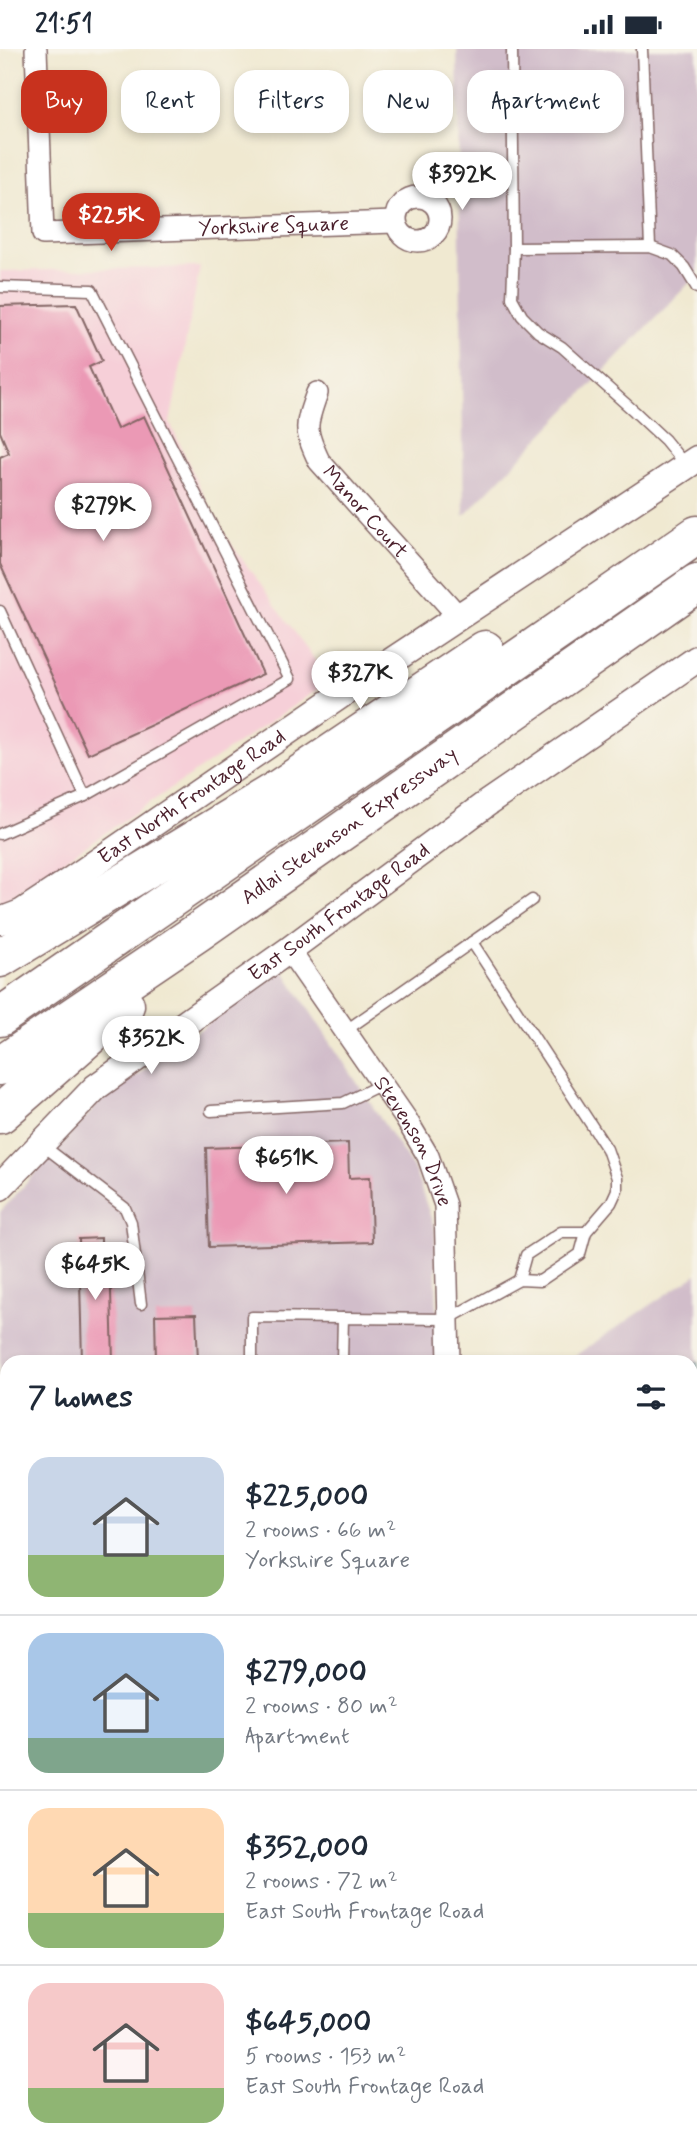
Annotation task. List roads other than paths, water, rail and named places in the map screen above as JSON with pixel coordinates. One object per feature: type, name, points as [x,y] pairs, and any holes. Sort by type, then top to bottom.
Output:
[{"type":"highway","points":[[0,958],[280,788],[697,505]]},
{"type":"highway","name":"Adlai Stevenson Expressway","points":[[0,1017],[697,534]]},
{"type":"highway","name":"Adlai Stevenson Expressway","points":[[0,1066],[198,932],[697,583]]},
{"type":"highway","points":[[0,1114],[109,1021],[198,932]]},
{"type":"street","name":"Yorkshire Square","points":[[36,49],[43,234],[395,222]]},
{"type":"street","name":"Manor Court","points":[[317,393],[306,424],[309,440],[319,461],[459,617]]},
{"type":"street","name":"East North Frontage Road","points":[[0,921],[21,913],[65,884],[183,802],[692,462]]},
{"type":"street","name":"East South Frontage Road","points":[[0,1187],[96,1087],[289,950],[486,804],[697,659]]},
{"type":"street","name":"Stevenson Drive","points":[[289,950],[382,1084],[428,1156],[445,1205],[449,1355]]},
{"type":"lane","points":[[512,49],[512,298],[522,316],[538,332],[562,347],[692,462]]},
{"type":"lane","points":[[642,49],[650,247]]},
{"type":"lane","points":[[514,248],[650,247],[671,255],[684,267],[697,288]]},
{"type":"lane","points":[[0,287],[92,290],[290,679],[85,796],[0,834]]},
{"type":"lane","points":[[0,611],[85,796]]},
{"type":"lane","points":[[345,1031],[532,900]]},
{"type":"lane","points":[[252,1355],[252,1317],[448,1319],[519,1280],[540,1281],[580,1254],[586,1232],[611,1203],[617,1190],[617,1178],[607,1149],[472,942]]},
{"type":"lane","points":[[211,1111],[343,1103],[382,1084]]},
{"type":"lane","points":[[41,1145],[125,1208],[131,1223],[141,1304]]},
{"type":"lane","points":[[519,1280],[526,1255],[561,1232],[586,1232]]},
{"type":"lane","points":[[342,1355],[343,1318]]}]
